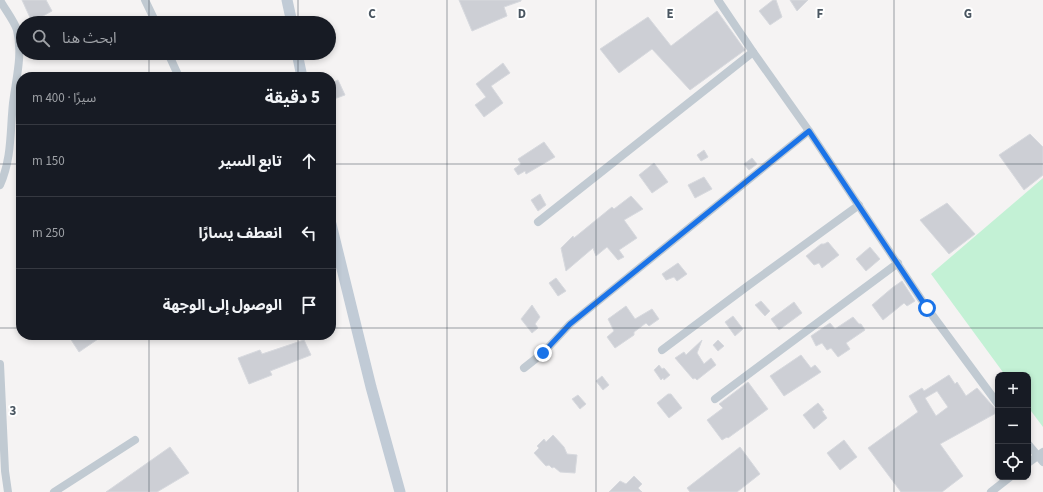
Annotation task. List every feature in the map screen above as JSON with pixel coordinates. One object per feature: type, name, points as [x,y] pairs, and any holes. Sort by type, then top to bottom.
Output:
[{"type":"street","points":[[0,0],[16,26]]},
{"type":"street","points":[[145,0],[153,16]]},
{"type":"street","points":[[287,0],[290,16]]},
{"type":"street","points":[[718,0],[809,131],[927,308],[995,400]]},
{"type":"street","points":[[538,222],[753,52]]},
{"type":"street","points":[[17,72],[19,60]]},
{"type":"street","points":[[171,60],[177,72]]},
{"type":"street","points":[[298,60],[301,72]]},
{"type":"street","points":[[0,185],[5,173],[10,152],[16,83]]},
{"type":"street","points":[[524,368],[543,353],[570,324],[809,131]]},
{"type":"street","points":[[662,350],[859,205]]},
{"type":"street","points":[[336,244],[371,387],[400,492]]},
{"type":"street","points":[[715,399],[898,263]]},
{"type":"street","points":[[0,364],[5,471],[8,492]]},
{"type":"street","points":[[54,492],[135,440]]},
{"type":"street","points":[[1031,447],[1041,457],[1031,462]]},
{"type":"street","points":[[991,492],[1006,480]]},
{"type":"green space","points":[[1043,178],[1043,427],[1031,411],[1031,372],[1003,372],[931,274]]},
{"type":"building","points":[[22,0],[46,0],[52,11],[43,16],[29,16]]},
{"type":"building","points":[[459,0],[521,1],[504,7],[507,16],[472,31]]},
{"type":"building","points":[[773,0],[776,0],[782,17],[770,25],[759,11]]},
{"type":"building","points":[[790,0],[808,0],[797,11]]},
{"type":"building","points":[[717,11],[745,50],[690,90],[652,49],[619,73],[600,49],[648,17],[671,46]]},
{"type":"building","points":[[503,63],[510,73],[491,86],[503,103],[484,117],[475,105],[486,97],[476,84]]},
{"type":"building","points":[[338,80],[345,95],[336,98],[336,81]]},
{"type":"building","points":[[1030,134],[1043,147],[1043,175],[1024,190],[999,155]]},
{"type":"building","points":[[544,142],[555,157],[526,174],[525,171],[518,175],[514,169],[521,164],[518,159]]},
{"type":"building","points":[[704,150],[708,157],[701,161],[697,155]]},
{"type":"building","points":[[752,158],[757,164],[749,170],[744,164]]},
{"type":"building","points":[[654,163],[668,182],[652,193],[639,175]]},
{"type":"building","points":[[704,177],[712,189],[695,198],[688,185]]},
{"type":"building","points":[[540,194],[546,205],[538,211],[531,200]]},
{"type":"building","points":[[631,196],[643,209],[624,220],[637,238],[619,250],[624,257],[618,260],[607,247],[596,256],[593,248],[566,271],[561,248],[573,236],[574,238],[612,207],[614,209]]},
{"type":"building","points":[[947,203],[975,234],[949,254],[920,220]]},
{"type":"building","points":[[828,242],[839,255],[822,268],[819,263],[814,265],[806,256],[821,244]]},
{"type":"building","points":[[870,247],[880,259],[866,271],[856,259]]},
{"type":"building","points":[[678,263],[687,274],[677,281],[674,277],[666,280],[662,274]]},
{"type":"building","points":[[556,278],[566,291],[558,296],[549,283]]},
{"type":"building","points":[[902,281],[915,301],[907,306],[904,303],[883,320],[872,305]]},
{"type":"building","points":[[761,301],[770,311],[765,316],[755,305]]},
{"type":"building","points":[[794,302],[802,313],[779,330],[771,319]]},
{"type":"building","points":[[532,305],[540,317],[535,324],[538,328],[532,333],[521,319]]},
{"type":"building","points":[[626,306],[635,319],[652,309],[659,319],[649,326],[646,323],[634,332],[634,335],[615,348],[607,337],[614,331],[608,319]]},
{"type":"building","points":[[733,316],[743,329],[735,336],[725,322]]},
{"type":"building","points":[[853,317],[865,330],[846,343],[850,349],[838,357],[831,348],[827,350],[822,343],[816,346],[811,336],[830,323],[835,329]]},
{"type":"building","points":[[71,340],[97,340],[79,352]]},
{"type":"building","points":[[304,340],[311,355],[270,371],[272,375],[249,384],[238,358],[260,350],[262,354]]},
{"type":"building","points":[[702,340],[697,353],[704,364],[711,358],[716,365],[697,380],[695,378],[693,379],[675,358],[684,352],[686,355]]},
{"type":"building","points":[[718,340],[724,346],[718,351],[713,345]]},
{"type":"building","points":[[801,355],[811,368],[815,365],[821,372],[784,396],[770,376]]},
{"type":"building","points":[[659,365],[670,375],[664,380],[663,378],[661,380],[654,370]]},
{"type":"building","points":[[949,375],[955,384],[957,382],[966,396],[977,388],[995,409],[995,414],[940,444],[963,476],[942,492],[901,492],[868,448],[918,412],[909,396],[922,388],[924,391]],"holes":[[[937,391],[948,407],[936,416],[925,398]]]},
{"type":"building","points":[[602,376],[609,385],[603,390],[596,381]]},
{"type":"building","points":[[748,382],[768,409],[728,438],[727,437],[722,440],[707,420],[723,408],[719,404]]},
{"type":"building","points":[[668,394],[671,394],[682,408],[669,418],[657,403]]},
{"type":"building","points":[[578,395],[586,404],[580,409],[572,399]]},
{"type":"building","points":[[818,403],[824,410],[822,411],[827,418],[814,429],[803,415]]},
{"type":"building","points":[[553,435],[564,447],[567,454],[577,455],[575,473],[560,472],[554,467],[552,468],[549,465],[546,466],[534,453],[539,448],[537,446],[544,439],[546,442]]},
{"type":"building","points":[[844,440],[857,457],[840,470],[827,453]]},
{"type":"building","points":[[170,447],[189,473],[157,492],[106,492]]},
{"type":"building","points":[[740,447],[760,474],[737,492],[690,492],[687,488]]},
{"type":"building","points":[[634,476],[642,484],[638,488],[642,492],[609,492],[620,481],[626,484]]},
{"type":"route","points":[[543,353],[570,324],[809,131],[927,308]]}]
